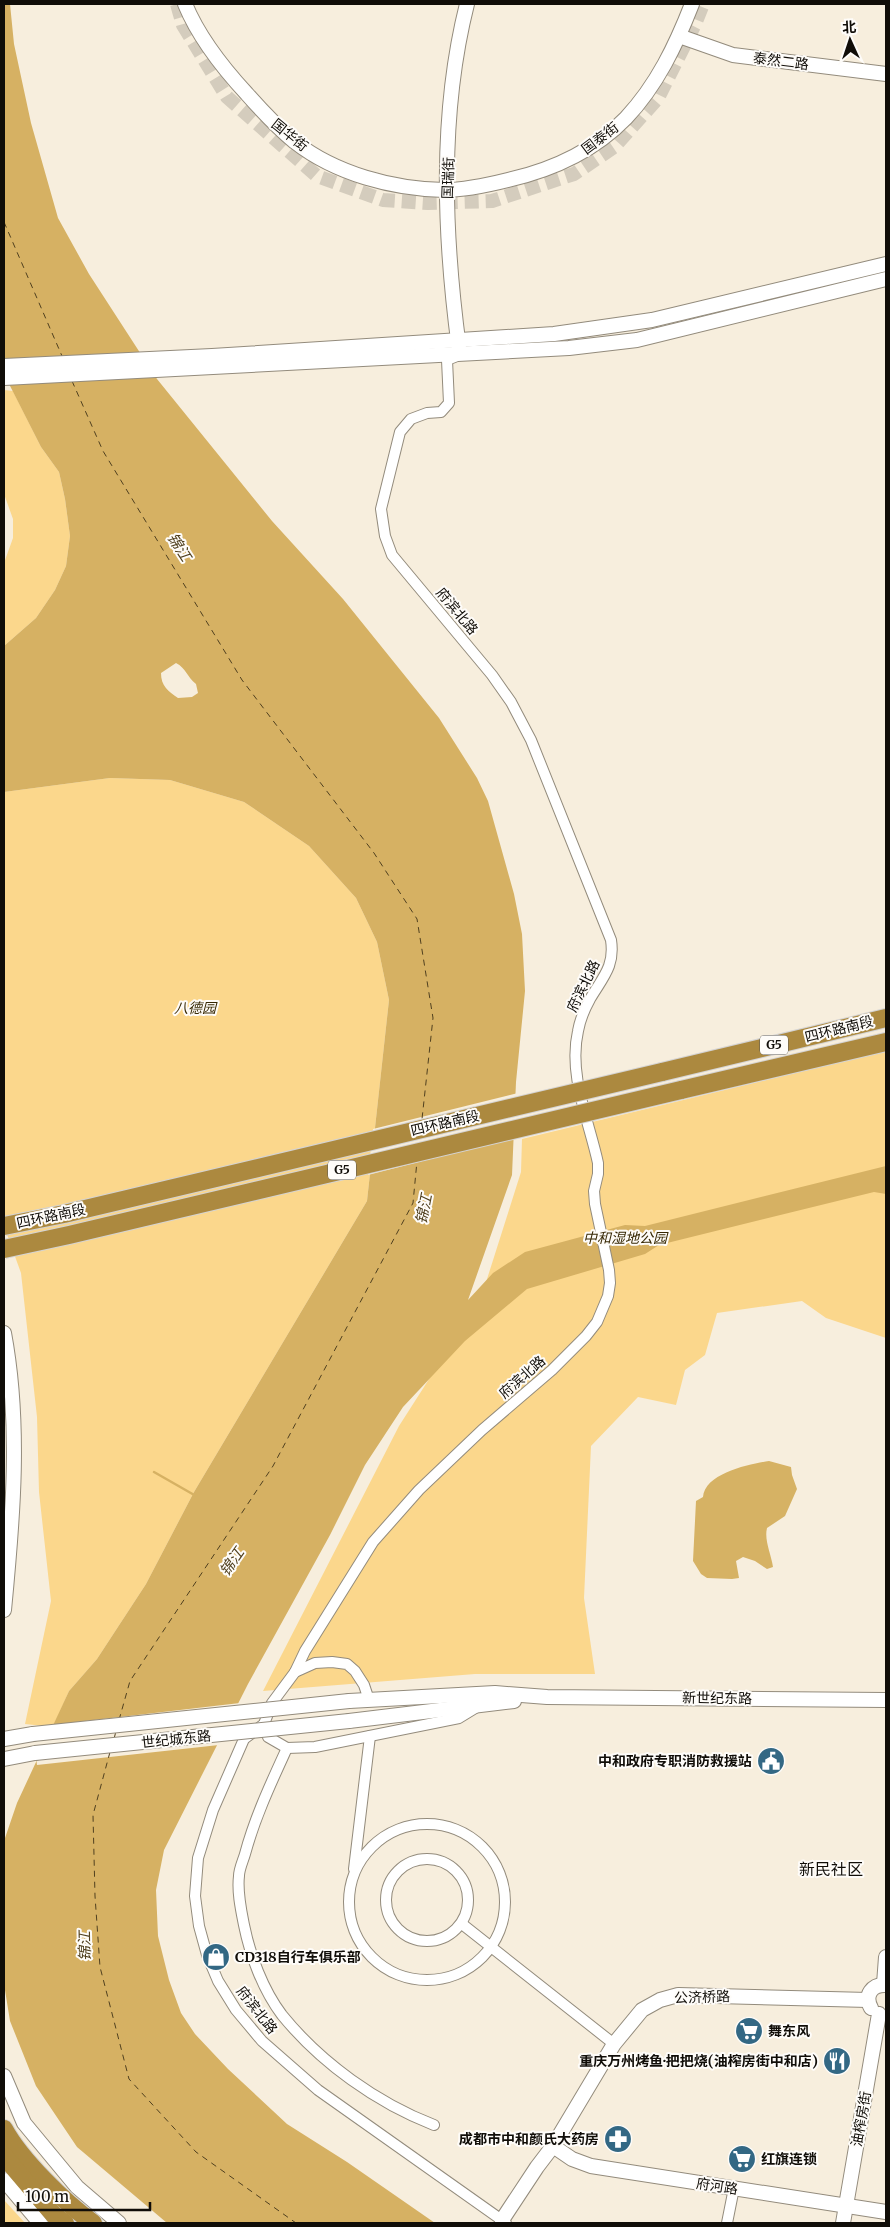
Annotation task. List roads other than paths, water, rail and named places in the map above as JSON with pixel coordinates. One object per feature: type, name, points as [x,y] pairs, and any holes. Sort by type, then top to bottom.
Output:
[{"type":"highway","name":"四环路南段","points":[[4,1226],[84,1209],[886,1018]]},
{"type":"highway","name":"四环路南段","points":[[4,1248],[69,1235],[886,1042]]},
{"type":"highway","points":[[4,2129],[30,2164],[68,2204],[92,2223]]},
{"type":"highway","points":[[4,2156],[54,2215],[65,2223]]},
{"type":"street","name":"国华街","points":[[185,4],[191,18],[221,64],[268,117],[296,143],[323,160],[364,177],[402,187],[446,190]]},
{"type":"street","name":"国瑞街","points":[[459,347],[450,268],[446,190],[460,34],[467,4]]},
{"type":"street","name":"国泰街","points":[[446,190],[489,184],[539,173],[570,160],[595,143],[626,118],[650,88],[679,36],[692,4]]},
{"type":"street","name":"泰然二路","points":[[679,36],[733,55],[886,74]]},
{"type":"street","points":[[459,347],[652,320],[886,264]]},
{"type":"street","points":[[4,378],[182,363],[459,347],[569,348],[637,340],[886,279]]},
{"type":"street","name":"府滨北路","points":[[459,347],[447,360],[449,403],[441,412],[427,413],[411,419],[400,432],[382,509],[385,536],[392,555],[492,675],[510,702],[530,740],[611,940],[613,952],[610,964],[586,1007],[578,1032],[576,1050],[580,1090],[598,1163],[598,1174],[594,1191],[598,1221],[609,1270],[608,1296],[602,1312],[586,1336],[552,1370],[482,1430],[426,1483],[380,1535],[305,1651],[295,1672],[272,1703],[264,1724],[244,1739],[213,1810],[198,1858],[195,1896],[199,1926],[207,1955],[218,1981],[236,2010],[262,2041],[318,2090],[504,2222]]},
{"type":"street","points":[[4,366],[182,363]]},
{"type":"street","points":[[4,1333],[11,1397],[14,1461],[12,1524],[4,1610]]},
{"type":"street","points":[[295,1672],[315,1663],[332,1662],[347,1664],[356,1671],[364,1685],[369,1700]]},
{"type":"street","name":"新世纪东路","points":[[349,1701],[496,1693],[547,1697],[886,1700]]},
{"type":"street","name":"新世纪东路","points":[[349,1721],[547,1697]]},
{"type":"street","name":"世纪城东路","points":[[4,1739],[33,1734],[349,1701]]},
{"type":"street","name":"新世纪东路","points":[[287,1748],[315,1747],[459,1718],[482,1704]]},
{"type":"street","name":"世纪城东路","points":[[4,1759],[35,1753],[349,1721]]},
{"type":"street","points":[[264,1724],[268,1737],[287,1748],[261,1805],[238,1876],[240,1905],[247,1938],[266,1988],[282,2015],[312,2046],[348,2077],[375,2097],[434,2125]]},
{"type":"street","points":[[354,1872],[367,1851],[386,1835],[410,1826],[434,1824],[459,1830],[480,1844],[496,1863],[504,1886],[506,1911],[498,1936],[482,1958],[460,1974],[434,1980],[407,1978],[383,1967],[364,1949],[352,1925],[348,1898],[354,1872],[370,1736]]},
{"type":"street","points":[[434,1859],[447,1864],[458,1872],[466,1884],[469,1898],[468,1912],[462,1924],[453,1934],[441,1940],[428,1942],[414,1940],[402,1934],[393,1924],[386,1905],[388,1886],[396,1874],[406,1865],[420,1860],[434,1859]]},
{"type":"street","points":[[462,1924],[614,2044]]},
{"type":"street","points":[[883,2014],[871,2009],[868,1996],[874,1987],[885,1985],[886,1957]]},
{"type":"street","name":"公济桥路","points":[[504,2222],[536,2166],[553,2146],[614,2044],[642,2010],[660,2000],[678,1995],[868,2000]]},
{"type":"street","name":"油榨房街","points":[[843,2223],[883,2014]]},
{"type":"street","points":[[4,2076],[24,2123],[77,2187],[119,2223]]},
{"type":"street","name":"府河路","points":[[553,2146],[572,2159],[591,2166],[886,2212]]},
{"type":"street","points":[[4,2180],[40,2223]]},
{"type":"street","points":[[727,2223],[734,2188]]},
{"type":"water","name":"锦江","points":[[4,4],[10,4],[14,44],[31,123],[58,218],[89,274],[157,379],[272,521],[343,599],[439,718],[477,778],[488,801],[514,894],[522,934],[525,991],[516,1082],[512,1175],[468,1300],[493,1273],[525,1252],[625,1225],[645,1226],[886,1166],[886,1194],[874,1192],[659,1245],[645,1254],[527,1289],[465,1341],[403,1407],[365,1465],[330,1535],[248,1684],[164,1850],[156,1890],[158,1936],[169,1980],[181,2013],[195,2034],[228,2069],[287,2124],[347,2162],[435,2223],[167,2223],[77,2147],[36,2086],[10,2021],[4,1984],[4,1841],[17,1803],[69,1691],[97,1659],[146,1584],[194,1492],[367,1201],[389,1000],[377,942],[356,898],[309,846],[244,802],[170,780],[110,778],[4,792],[4,646],[36,618],[55,590],[66,566],[70,536],[59,472],[41,447],[4,374]],"holes":[[[176,663],[196,684],[198,693],[192,697],[178,698],[168,690],[162,681],[161,673]]]},
{"type":"waterway","points":[[154,1472],[196,1496]]},
{"type":"tunnel","points":[[177,4],[183,25],[227,97],[317,176],[383,200],[428,203],[492,201],[574,174],[614,147],[658,98],[703,4]]},
{"type":"place","name":"中和政府专职消防救援站","points":[[771,1761]]},
{"type":"place","name":"CD318自行车俱乐部","points":[[216,1957]]},
{"type":"place","name":"舞东风","points":[[749,2031]]},
{"type":"place","name":"重庆万州烤鱼·把把烧(油榨房街中和店)","points":[[837,2061]]},
{"type":"place","name":"成都市中和颜氏大药房","points":[[618,2139]]},
{"type":"place","name":"红旗连锁","points":[[742,2159]]},
{"type":"district","name":"新民社区","points":[[831,1869]]},
{"type":"park label","name":"八德园","points":[[195,1008]]},
{"type":"park label","name":"中和湿地公园","points":[[625,1238]]}]
